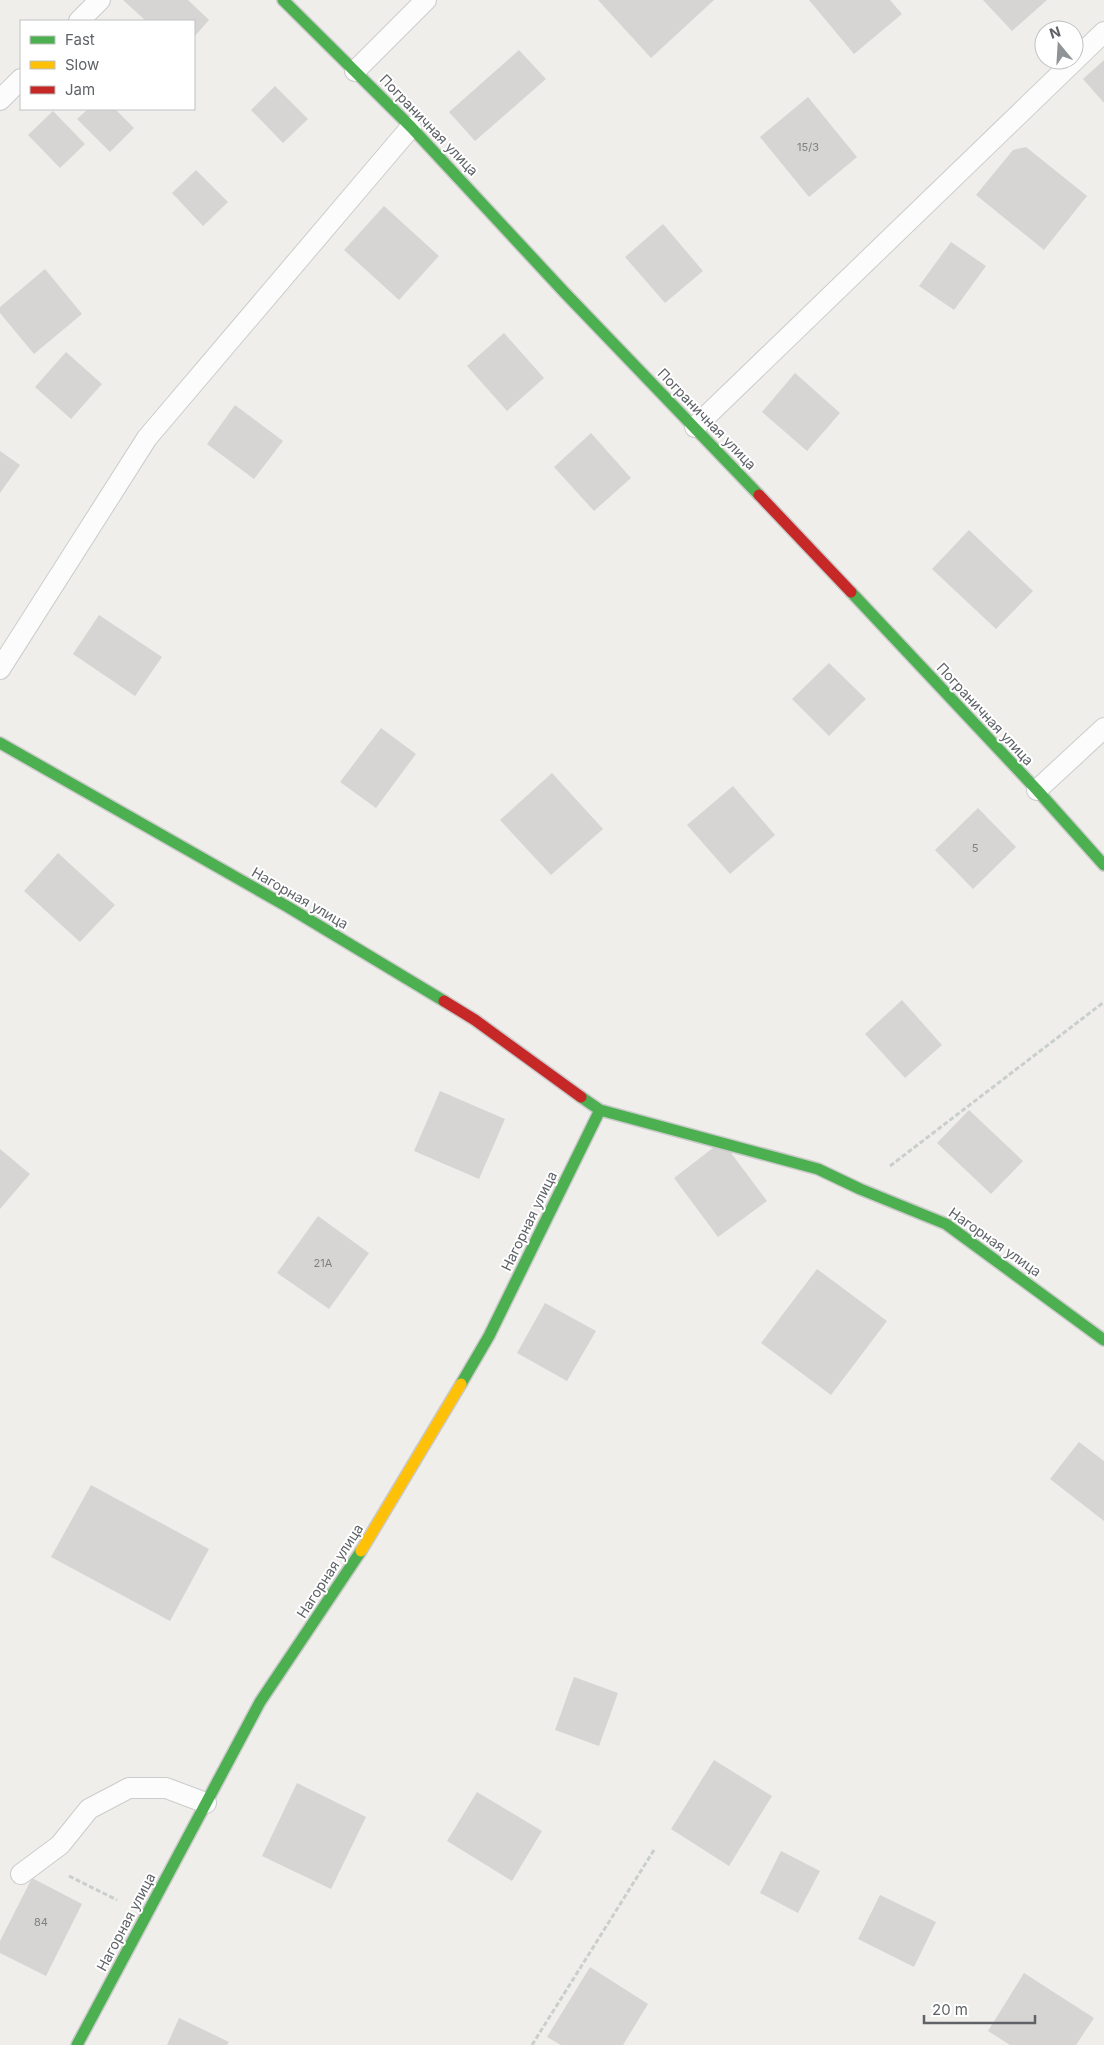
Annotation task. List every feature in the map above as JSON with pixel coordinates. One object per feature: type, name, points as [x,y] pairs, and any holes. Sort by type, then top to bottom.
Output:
[{"type":"street","name":"Пограничная улица","points":[[283,0],[411,127],[564,293],[694,427],[1037,790],[1104,865]]},
{"type":"street","name":"Нагорная улица","points":[[0,743],[288,907],[475,1020],[600,1110],[818,1169],[860,1189],[946,1224],[1104,1340]]},
{"type":"street","name":"Нагорная улица","points":[[77,2045],[260,1702],[367,1543],[489,1336],[600,1110]]},
{"type":"lane","points":[[80,20],[100,0]]},
{"type":"lane","points":[[355,71],[426,0]]},
{"type":"lane","points":[[694,427],[1104,32]]},
{"type":"lane","points":[[0,100],[20,80]]},
{"type":"lane","points":[[0,669],[147,438],[411,127]]},
{"type":"lane","points":[[1037,790],[1104,728]]},
{"type":"lane","points":[[22,1874],[60,1845],[89,1809],[129,1788],[166,1788],[206,1803]]},
{"type":"path","points":[[860,1189],[1104,1002]]},
{"type":"path","points":[[532,2045],[654,1850]]},
{"type":"path","points":[[39,1861],[147,1915]]},
{"type":"building","points":[[123,0],[188,0],[209,20],[195,36],[195,20],[145,20]]},
{"type":"building","points":[[598,0],[714,0],[651,58]]},
{"type":"building","points":[[809,0],[890,0],[902,14],[854,54]]},
{"type":"building","points":[[983,0],[1047,0],[1012,31]]},
{"type":"building","points":[[519,50],[546,79],[475,141],[449,112]]},
{"type":"building","points":[[1104,60],[1104,103],[1083,79]]},
{"type":"building","points":[[275,86],[308,119],[283,143],[251,110]]},
{"type":"building","points":[[808,97],[857,157],[809,197],[760,137]]},
{"type":"building","points":[[87,110],[116,110],[134,128],[110,152],[77,119]]},
{"type":"building","points":[[53,111],[85,144],[60,168],[28,135]]},
{"type":"building","points":[[1026,147],[1087,196],[1044,250],[976,195],[1013,150]]},
{"type":"building","points":[[196,170],[228,202],[203,226],[172,193]]},
{"type":"building","points":[[384,206],[439,256],[399,300],[344,250]]},
{"type":"building","points":[[663,224],[703,271],[665,303],[625,257]]},
{"type":"building","points":[[951,242],[986,266],[954,310],[919,286]]},
{"type":"building","points":[[45,269],[82,314],[34,354],[0,313],[0,307]]},
{"type":"building","points":[[504,333],[544,378],[507,411],[467,366]]},
{"type":"building","points":[[66,352],[102,384],[71,419],[35,387]]},
{"type":"building","points":[[795,373],[840,413],[807,451],[762,412]]},
{"type":"building","points":[[235,405],[283,441],[254,479],[207,444]]},
{"type":"building","points":[[591,433],[631,478],[594,511],[554,467]]},
{"type":"building","points":[[0,451],[20,465],[0,493]]},
{"type":"building","points":[[969,530],[1033,591],[996,629],[932,569]]},
{"type":"building","points":[[99,615],[162,657],[135,696],[73,654]]},
{"type":"building","points":[[829,663],[866,699],[829,736],[792,699]]},
{"type":"building","points":[[381,728],[416,754],[376,808],[340,782]]},
{"type":"building","points":[[552,773],[603,829],[551,875],[500,820]]},
{"type":"building","points":[[733,786],[775,835],[730,874],[687,825]]},
{"type":"building","points":[[978,808],[1016,847],[973,889],[935,850]]},
{"type":"building","points":[[58,853],[115,905],[80,942],[24,891]]},
{"type":"building","points":[[902,1000],[942,1045],[905,1078],[865,1034]]},
{"type":"building","points":[[440,1091],[505,1119],[479,1179],[414,1151]]},
{"type":"building","points":[[969,1110],[1023,1161],[991,1194],[937,1143]]},
{"type":"building","points":[[722,1141],[767,1201],[718,1237],[674,1178]]},
{"type":"building","points":[[0,1149],[30,1174],[0,1209]]},
{"type":"building","points":[[318,1216],[369,1253],[329,1309],[277,1273]]},
{"type":"building","points":[[817,1269],[887,1321],[831,1395],[761,1343]]},
{"type":"building","points":[[545,1303],[596,1331],[567,1381],[517,1353]]},
{"type":"building","points":[[1079,1442],[1104,1461],[1104,1521],[1050,1479]]},
{"type":"building","points":[[91,1485],[209,1549],[170,1621],[51,1557]]},
{"type":"building","points":[[574,1677],[618,1693],[599,1746],[555,1730]]},
{"type":"building","points":[[714,1760],[772,1796],[729,1866],[671,1829]]},
{"type":"building","points":[[297,1783],[366,1817],[331,1889],[262,1856]]},
{"type":"building","points":[[477,1792],[542,1831],[512,1881],[447,1841]]},
{"type":"building","points":[[781,1851],[820,1871],[798,1913],[760,1893]]},
{"type":"building","points":[[32,1878],[82,1904],[46,1976],[0,1953],[0,1941]]},
{"type":"building","points":[[880,1895],[936,1922],[914,1967],[858,1939]]},
{"type":"building","points":[[590,1967],[648,2004],[623,2045],[561,2045],[547,2037]]},
{"type":"building","points":[[1024,1973],[1094,2018],[1076,2045],[1010,2045],[988,2031]]},
{"type":"building","points":[[179,2018],[229,2042],[227,2045],[167,2045]]},
{"type":"traffic: fast","points":[[283,0],[411,127],[565,293],[759,495]]},
{"type":"traffic: fast","points":[[851,592],[1037,790],[1104,865]]},
{"type":"traffic: fast","points":[[0,743],[288,907],[444,1001]]},
{"type":"traffic: fast","points":[[581,1097],[600,1110],[818,1169],[860,1189],[946,1224],[1104,1340]]},
{"type":"traffic: fast","points":[[461,1384],[489,1336],[600,1110]]},
{"type":"traffic: fast","points":[[77,2045],[260,1702],[361,1551]]},
{"type":"traffic: slow","points":[[361,1551],[461,1384]]},
{"type":"traffic: jam","points":[[759,495],[851,592]]},
{"type":"traffic: jam","points":[[444,1001],[475,1020],[581,1097]]}]
